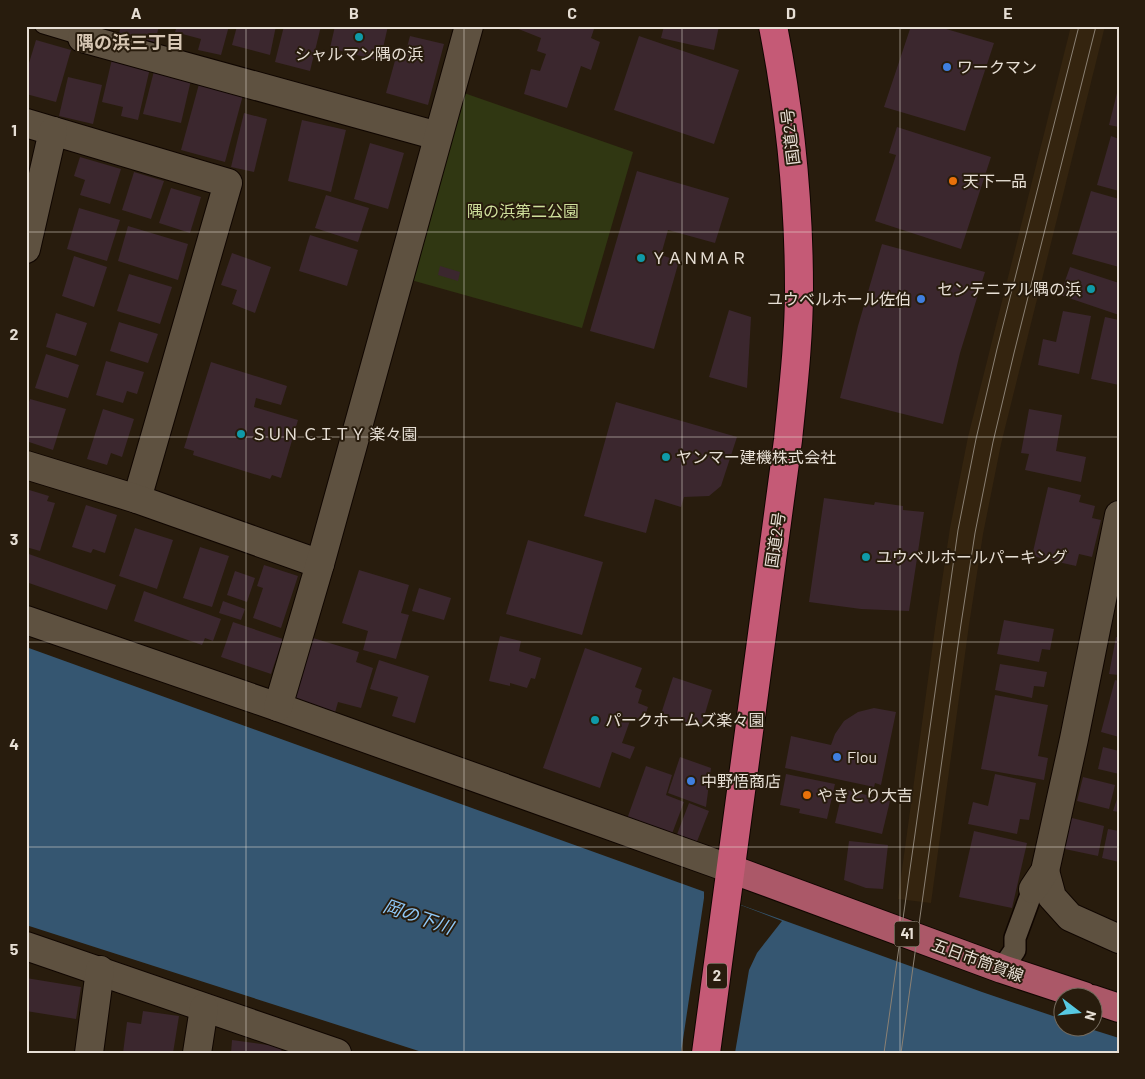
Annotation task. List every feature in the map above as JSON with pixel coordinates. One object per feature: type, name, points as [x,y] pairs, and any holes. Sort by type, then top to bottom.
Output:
[{"type":"highway","name":"国道2号","points":[[706,1053],[728,900],[796,366],[799,290],[798,216],[792,141],[781,66],[772,26]]},
{"type":"main road","name":"五日市筒賀線","points":[[731,869],[1002,969],[1054,986]]},
{"type":"main road","points":[[1102,1002],[1119,1008]]},
{"type":"street","points":[[278,707],[320,564],[468,26]]},
{"type":"street","points":[[82,38],[438,136]]},
{"type":"street","points":[[26,123],[228,182],[137,499]]},
{"type":"street","points":[[26,249],[53,131]]},
{"type":"street","points":[[26,465],[137,499],[320,564]]},
{"type":"street","points":[[1002,969],[1015,950],[1015,938],[1039,880],[1074,739],[1119,516]]},
{"type":"street","points":[[26,620],[278,707],[731,869]]},
{"type":"street","points":[[1039,880],[1070,917],[1119,938]]},
{"type":"street","points":[[26,946],[337,1053]]},
{"type":"street","points":[[89,1053],[100,970]]},
{"type":"street","points":[[197,1053],[204,1008]]},
{"type":"lane","points":[[42,26],[82,38]]},
{"type":"shaded area","points":[[1071,26],[1105,26],[1001,444],[983,534],[931,903],[898,899],[950,528],[968,437]]},
{"type":"green space","name":"隅の浜第二公園","points":[[464,93],[633,152],[582,328],[411,280]]},
{"type":"water","name":"岡の下川","points":[[26,647],[1052,1016],[1052,1036],[1102,1036],[1102,1033],[1119,1038],[1119,1053],[425,1053],[26,925]]},
{"type":"pier","points":[[704,891],[782,921],[757,953],[749,970],[735,1053],[681,1053]]},
{"type":"building","points":[[121,26],[159,26],[155,42],[119,33]]},
{"type":"building","points":[[177,26],[229,26],[221,55],[198,50],[201,39],[175,32]]},
{"type":"building","points":[[237,26],[276,26],[270,55],[232,45]]},
{"type":"building","points":[[284,26],[321,26],[310,71],[275,62]]},
{"type":"building","name":"シャルマン隅の浜","points":[[335,26],[388,26],[380,61],[330,48]]},
{"type":"building","points":[[511,26],[595,26],[591,38],[600,42],[591,70],[581,66],[567,108],[524,94],[531,69],[540,71],[546,54],[537,51],[541,38]]},
{"type":"building","points":[[664,26],[719,26],[714,50],[661,38]]},
{"type":"building","points":[[911,26],[936,26],[994,43],[965,131],[884,107]]},
{"type":"building","points":[[410,36],[444,44],[428,105],[386,93],[396,57],[404,59]]},
{"type":"building","points":[[639,36],[739,70],[714,144],[614,110]]},
{"type":"building","points":[[36,40],[71,50],[56,102],[26,94],[26,73]]},
{"type":"building","points":[[112,59],[150,68],[138,120],[121,116],[123,107],[102,102]]},
{"type":"building","points":[[154,71],[191,80],[181,123],[143,114]]},
{"type":"building","points":[[68,77],[102,85],[93,124],[59,116]]},
{"type":"building","points":[[199,84],[243,95],[225,162],[181,150]]},
{"type":"building","points":[[1119,89],[1119,127],[1109,125]]},
{"type":"building","points":[[244,113],[267,119],[254,172],[231,167]]},
{"type":"building","points":[[302,120],[346,130],[331,192],[288,181]]},
{"type":"building","points":[[897,127],[991,157],[961,249],[875,221],[896,155],[889,153]]},
{"type":"building","points":[[1111,136],[1119,139],[1119,191],[1097,185]]},
{"type":"building","points":[[370,143],[404,153],[388,209],[354,199]]},
{"type":"building","points":[[80,157],[121,169],[110,204],[80,195],[85,180],[74,176]]},
{"type":"building","name":"ＹＡＮＭＡＲ","points":[[637,171],[729,198],[715,243],[668,230],[661,255],[679,261],[654,349],[590,331]]},
{"type":"building","points":[[134,172],[164,181],[151,219],[122,210]]},
{"type":"building","points":[[171,188],[201,197],[190,233],[159,223]]},
{"type":"building","points":[[1091,191],[1119,199],[1119,267],[1072,254]]},
{"type":"building","points":[[326,195],[369,208],[358,242],[315,228]]},
{"type":"building","points":[[79,208],[120,220],[107,261],[67,249]]},
{"type":"building","points":[[128,226],[188,244],[178,280],[118,261]]},
{"type":"building","points":[[310,235],[358,250],[347,286],[299,271]]},
{"type":"building","points":[[882,244],[985,272],[960,353],[943,424],[840,398],[858,326]]},
{"type":"building","points":[[232,253],[271,267],[255,313],[232,304],[237,290],[221,285]]},
{"type":"building","points":[[74,256],[107,267],[94,307],[62,296]]},
{"type":"building","points":[[440,266],[460,272],[458,281],[438,275]]},
{"type":"building","name":"センテニアル隅の浜","points":[[1070,267],[1119,283],[1119,315],[1060,295]]},
{"type":"building","points":[[129,274],[172,287],[160,324],[117,311]]},
{"type":"building","points":[[729,310],[751,317],[747,388],[709,377]]},
{"type":"building","points":[[1063,311],[1091,316],[1079,374],[1038,365],[1043,339],[1056,342]]},
{"type":"building","points":[[56,313],[87,323],[76,356],[46,347]]},
{"type":"building","points":[[1105,317],[1119,320],[1119,385],[1091,379]]},
{"type":"building","points":[[119,322],[158,334],[148,363],[110,351]]},
{"type":"building","points":[[46,354],[79,365],[68,398],[35,388]]},
{"type":"building","points":[[106,361],[144,372],[137,394],[127,391],[123,403],[96,395]]},
{"type":"building","name":"ＳＵＮ ＣＩＴＹ 楽々園","points":[[211,362],[287,386],[281,405],[256,398],[254,407],[298,420],[281,478],[272,475],[270,479],[193,455],[194,451],[184,448]]},
{"type":"building","points":[[30,399],[66,409],[53,450],[26,441],[26,411]]},
{"type":"building","name":"ヤンマー建機株式会社","points":[[616,402],[737,437],[721,486],[709,496],[684,497],[681,507],[655,499],[646,533],[584,516]]},
{"type":"building","points":[[103,409],[134,419],[122,457],[111,453],[107,465],[87,459]]},
{"type":"building","points":[[1029,409],[1062,415],[1056,451],[1086,457],[1081,482],[1025,470],[1029,454],[1021,453]]},
{"type":"building","points":[[1048,487],[1081,495],[1079,502],[1095,506],[1092,518],[1101,520],[1092,557],[1079,554],[1076,566],[1032,556]]},
{"type":"building","points":[[26,489],[49,496],[47,501],[55,503],[40,551],[26,547]]},
{"type":"building","name":"ユウベルホールパーキング","points":[[824,498],[874,505],[875,502],[903,506],[903,510],[924,512],[909,611],[861,609],[809,602]]},
{"type":"building","points":[[86,505],[117,515],[105,553],[93,549],[91,553],[72,547]]},
{"type":"building","points":[[135,528],[173,540],[157,589],[119,576]]},
{"type":"building","points":[[528,540],[603,562],[582,635],[506,614]]},
{"type":"building","points":[[200,547],[229,556],[212,607],[183,598]]},
{"type":"building","points":[[26,553],[116,585],[107,610],[26,582]]},
{"type":"building","points":[[264,565],[298,576],[281,628],[253,618],[263,588],[257,586]]},
{"type":"building","points":[[359,570],[409,585],[401,613],[409,615],[396,659],[363,650],[368,631],[342,623]]},
{"type":"building","points":[[235,571],[255,578],[247,602],[227,595]]},
{"type":"building","points":[[419,588],[451,598],[444,620],[412,611]]},
{"type":"building","points":[[144,591],[221,619],[213,641],[205,638],[202,645],[134,621]]},
{"type":"building","points":[[223,601],[245,609],[241,620],[219,613]]},
{"type":"building","points":[[1004,620],[1054,629],[1050,650],[1042,649],[1039,662],[997,654]]},
{"type":"building","points":[[233,622],[283,639],[271,674],[221,657]]},
{"type":"building","points":[[500,636],[521,641],[519,651],[541,658],[535,679],[531,678],[527,688],[510,683],[510,686],[489,681]]},
{"type":"building","points":[[1116,637],[1119,638],[1119,675],[1109,674]]},
{"type":"building","points":[[313,638],[359,652],[356,662],[373,668],[361,708],[338,702],[334,716],[293,704]]},
{"type":"building","name":"パークホームズ楽々園","points":[[585,648],[642,668],[635,687],[642,690],[638,703],[648,707],[643,722],[631,718],[622,743],[635,747],[630,759],[612,752],[600,788],[543,768]]},
{"type":"building","points":[[379,660],[429,676],[415,723],[392,716],[398,697],[370,689]]},
{"type":"building","points":[[1000,664],[1047,672],[1044,687],[1034,686],[1032,698],[995,690]]},
{"type":"building","points":[[673,677],[712,690],[701,727],[661,714]]},
{"type":"building","points":[[1115,680],[1119,681],[1119,737],[1101,732]]},
{"type":"building","points":[[995,695],[1048,705],[1038,756],[1048,758],[1044,780],[981,769]]},
{"type":"building","name":"Flou","points":[[874,708],[896,712],[881,785],[875,783],[874,787],[785,768],[791,736],[831,745],[835,734],[844,721],[858,712]]},
{"type":"building","points":[[1103,747],[1119,751],[1119,774],[1098,769]]},
{"type":"building","name":"中野悟商店","points":[[680,757],[711,768],[706,807],[668,793]]},
{"type":"building","points":[[646,766],[672,775],[666,795],[684,802],[670,839],[627,819]]},
{"type":"building","name":"やきとり大吉","points":[[786,774],[835,784],[827,819],[799,813],[800,809],[780,805]]},
{"type":"building","points":[[995,774],[1036,783],[1029,820],[1020,819],[1017,834],[968,824],[973,802],[988,806]]},
{"type":"building","points":[[1083,777],[1115,785],[1109,809],[1077,801]]},
{"type":"building","points":[[843,789],[890,801],[882,834],[835,823]]},
{"type":"building","points":[[1119,793],[1119,812],[1113,811]]},
{"type":"building","points":[[689,803],[709,811],[696,844],[676,837]]},
{"type":"building","points":[[1068,817],[1104,826],[1098,856],[1060,848]]},
{"type":"building","points":[[1108,829],[1119,831],[1119,862],[1102,858]]},
{"type":"building","points":[[974,831],[1027,843],[1012,908],[959,897]]},
{"type":"building","points":[[849,841],[888,845],[883,889],[866,888],[844,880]]},
{"type":"building","points":[[26,978],[81,987],[76,1019],[26,1011]]},
{"type":"building","points":[[143,1011],[179,1016],[173,1053],[123,1053],[127,1022],[141,1024]]},
{"type":"building","points":[[232,1040],[282,1047],[281,1053],[231,1053]]},
{"type":"tram line","points":[[884,1053],[958,530],[976,439],[997,349],[1079,26]]},
{"type":"tram line","points":[[901,1053],[975,533],[993,442],[1014,353],[1096,26]]},
{"type":"place","name":"シャルマン隅の浜","points":[[359,37]]},
{"type":"place","name":"ワークマン","points":[[947,67]]},
{"type":"place","name":"天下一品","points":[[953,181]]},
{"type":"place","name":"ＹＡＮＭＡＲ","points":[[641,258]]},
{"type":"place","name":"センテニアル隅の浜","points":[[1091,289]]},
{"type":"place","name":"ユウベルホール佐伯","points":[[921,299]]},
{"type":"place","name":"ＳＵＮ ＣＩＴＹ 楽々園","points":[[241,434]]},
{"type":"place","name":"ヤンマー建機株式会社","points":[[666,457]]},
{"type":"place","name":"ユウベルホールパーキング","points":[[866,557]]},
{"type":"place","name":"パークホームズ楽々園","points":[[595,720]]},
{"type":"place","name":"Flou","points":[[837,757]]},
{"type":"place","name":"中野悟商店","points":[[691,781]]},
{"type":"place","name":"やきとり大吉","points":[[807,795]]},
{"type":"district","name":"隅の浜三丁目","points":[[130,43]]}]
